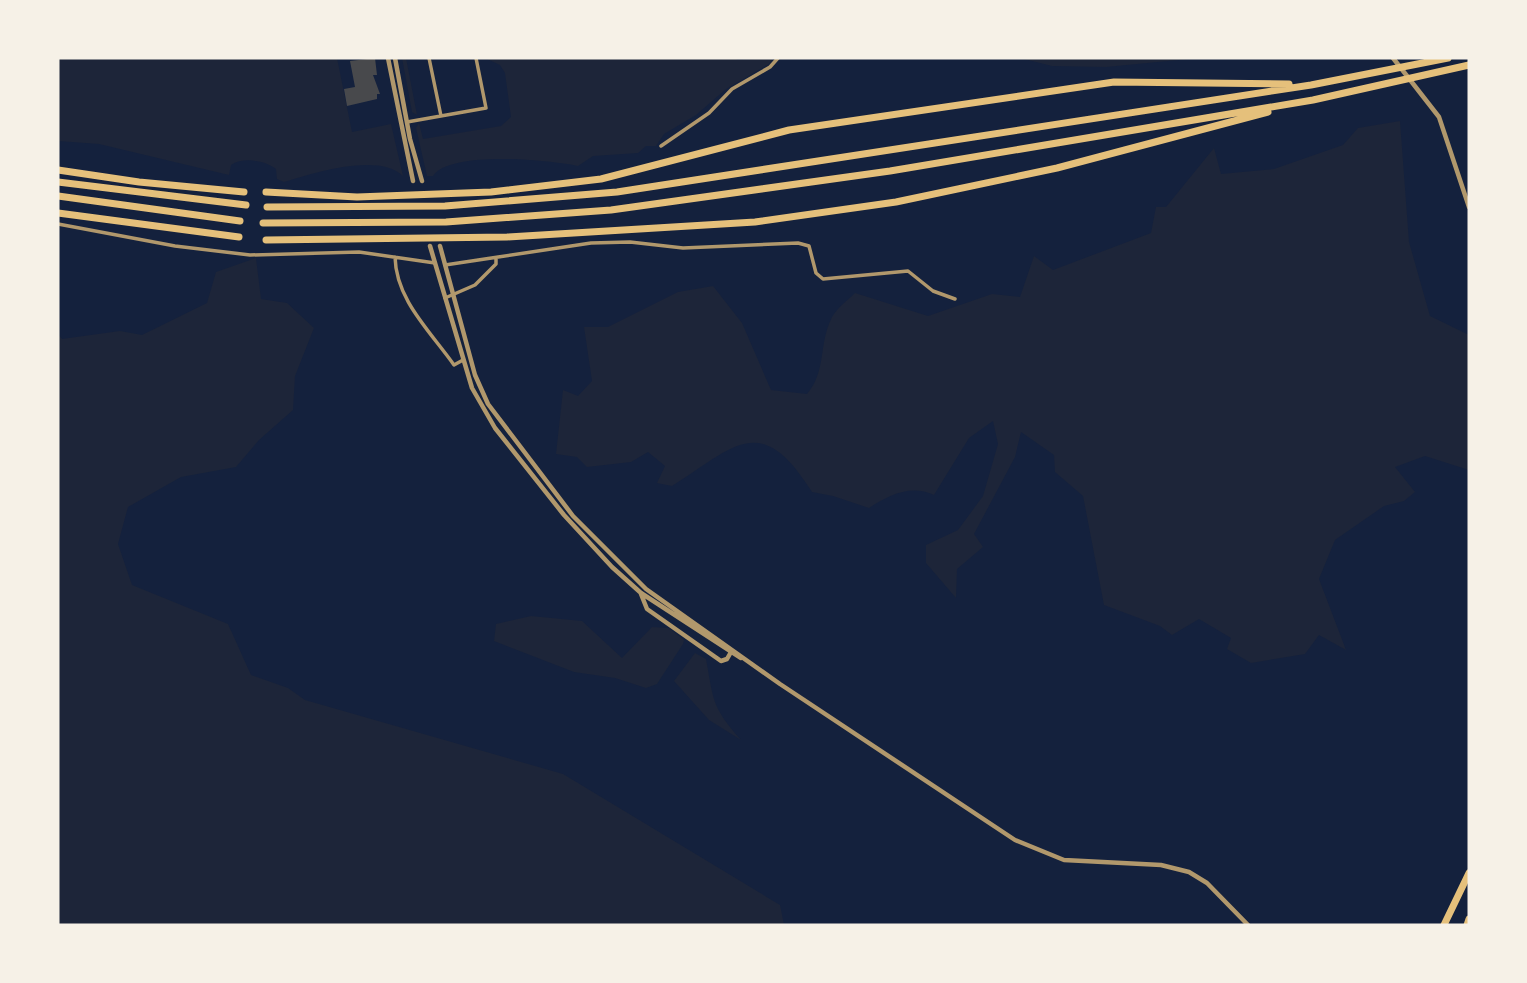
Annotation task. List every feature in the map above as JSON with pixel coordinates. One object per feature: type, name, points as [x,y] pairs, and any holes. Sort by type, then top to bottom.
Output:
[{"type":"highway","points":[[267,206],[445,206],[617,192],[1311,85],[1448,58]]},
{"type":"highway","points":[[266,240],[507,237],[755,222],[896,202],[1057,168],[1313,100],[1469,65]]},
{"type":"highway","points":[[266,192],[357,197],[443,195],[601,178],[789,130],[1114,82],[1311,85]]},
{"type":"highway","points":[[263,223],[446,222],[611,210],[903,168],[1313,100]]},
{"type":"highway","points":[[58,170],[139,182],[244,192]]},
{"type":"highway","points":[[58,182],[246,205]]},
{"type":"highway","points":[[58,196],[240,221]]},
{"type":"highway","points":[[58,213],[239,237]]},
{"type":"highway","points":[[1444,925],[1469,873]]},
{"type":"highway","points":[[1467,925],[1469,919]]},
{"type":"street","points":[[388,58],[413,181]]},
{"type":"street","points":[[395,58],[422,181]]},
{"type":"street","points":[[429,58],[441,116]]},
{"type":"street","points":[[407,122],[486,108],[476,58]]},
{"type":"street","points":[[661,146],[709,113],[732,89],[770,67],[778,58]]},
{"type":"street","points":[[1393,58],[1439,117],[1469,207]]},
{"type":"street","points":[[58,224],[174,246],[250,255],[359,252],[435,263]]},
{"type":"street","points":[[654,236],[654,244]]},
{"type":"street","points":[[445,265],[591,243],[654,244],[683,248],[806,244],[809,246],[816,273],[822,279],[908,271],[933,291],[955,299]]},
{"type":"street","points":[[430,246],[472,388],[495,428],[564,515],[641,593],[1015,840],[1064,860],[1161,865],[1189,872],[1207,883],[1248,925]]},
{"type":"street","points":[[440,247],[470,356],[488,404],[573,516],[646,589],[732,651]]},
{"type":"street","points":[[395,257],[395,277],[418,317],[454,365],[470,356]]},
{"type":"street","points":[[445,299],[475,285],[495,264],[496,257]]},
{"type":"street","points":[[641,593],[646,609],[721,661],[732,651]]},
{"type":"shaded area","points":[[58,58],[337,58],[352,132],[391,124],[403,176],[392,169],[362,165],[328,170],[284,182],[277,179],[276,169],[260,162],[248,160],[231,165],[229,175],[99,144],[58,141]]},
{"type":"shaded area","points":[[402,58],[406,58],[417,115],[412,112]]},
{"type":"shaded area","points":[[485,58],[773,58],[769,64],[726,89],[696,115],[664,134],[656,146],[646,146],[638,153],[593,156],[578,166],[546,161],[479,160],[459,163],[443,168],[433,176],[427,176],[416,128],[419,123],[423,139],[501,126],[511,117],[505,73],[500,65]]},
{"type":"shaded area","points":[[1020,58],[1199,58],[1106,67],[1052,66]]},
{"type":"shaded area","points":[[1400,121],[1409,242],[1430,316],[1469,335],[1469,470],[1425,456],[1395,467],[1415,492],[1404,501],[1384,506],[1335,540],[1319,579],[1346,650],[1319,635],[1305,654],[1251,663],[1227,649],[1231,638],[1199,619],[1172,635],[1160,626],[1104,605],[1083,496],[1055,472],[1054,455],[1021,432],[1015,457],[974,534],[983,547],[957,569],[956,598],[926,563],[926,545],[958,530],[983,496],[998,444],[993,421],[969,438],[934,495],[917,491],[900,492],[869,508],[812,492],[794,467],[778,451],[762,444],[747,443],[731,449],[672,486],[657,483],[665,466],[648,452],[631,462],[587,467],[577,457],[556,454],[563,390],[578,396],[592,381],[584,327],[608,327],[678,292],[713,286],[742,323],[771,390],[807,394],[817,376],[832,317],[855,293],[928,316],[992,294],[1020,297],[1034,256],[1053,270],[1151,233],[1156,207],[1166,207],[1214,148],[1221,174],[1274,169],[1343,145],[1358,128]]},
{"type":"shaded area","points":[[256,258],[261,299],[287,303],[314,328],[295,376],[293,410],[259,440],[236,467],[181,477],[128,507],[118,544],[132,585],[228,624],[251,675],[288,688],[305,700],[563,774],[780,905],[784,925],[58,925],[58,334],[62,339],[120,331],[142,335],[207,303],[216,272]]},
{"type":"shaded area","points":[[531,616],[582,621],[622,658],[652,627],[669,628],[684,640],[657,684],[646,688],[615,678],[574,672],[494,641],[496,624]]},
{"type":"shaded area","points":[[695,653],[706,659],[715,702],[724,719],[741,740],[709,720],[674,681]]},
{"type":"building","points":[[375,58],[377,75],[373,75],[380,94],[377,94],[377,99],[347,106],[344,89],[355,87],[350,61]]}]
